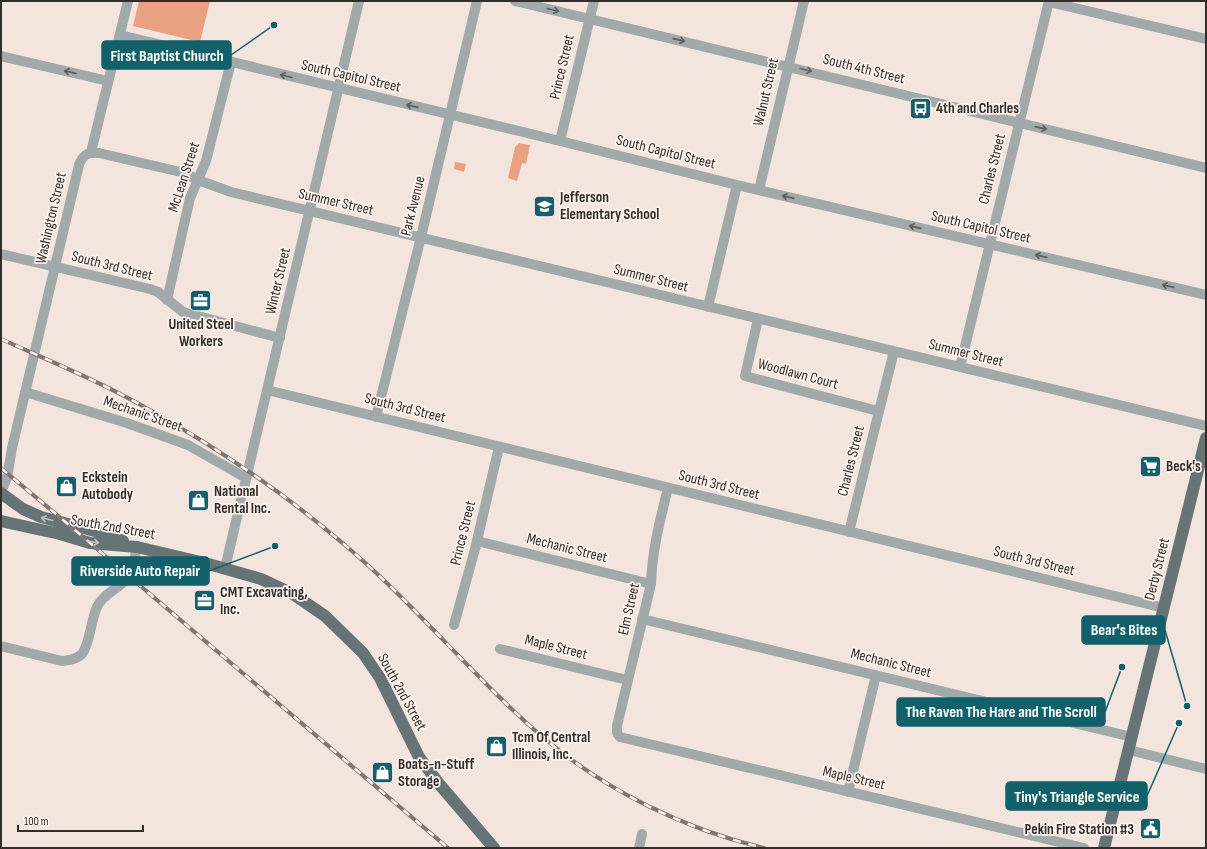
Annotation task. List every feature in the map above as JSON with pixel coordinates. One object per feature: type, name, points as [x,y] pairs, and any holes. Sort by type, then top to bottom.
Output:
[{"type":"main road","name":"Derby Street","points":[[1104,848],[1206,438]]},
{"type":"main road","points":[[1,492],[23,509],[41,518],[95,531],[137,547]]},
{"type":"main road","name":"South 2nd Street","points":[[1,521],[60,534],[90,543],[137,547],[225,568],[261,579],[293,594],[325,616],[358,648],[380,678],[411,741],[430,773],[494,848]]},
{"type":"street","name":"Washington Street","points":[[1,492],[7,478],[12,448],[79,165],[82,157],[86,153],[91,152],[128,1]]},
{"type":"street","name":"Winter Street","points":[[225,568],[360,1]]},
{"type":"street","name":"Park Avenue","points":[[376,417],[421,237],[477,1]]},
{"type":"street","name":"South 4th Street","points":[[515,1],[1206,168]]},
{"type":"street","name":"Prince Street","points":[[560,141],[594,1]]},
{"type":"street","name":"Walnut Street","points":[[759,190],[804,1]]},
{"type":"street","points":[[1049,1],[1206,39]]},
{"type":"street","name":"Charles Street","points":[[960,367],[1049,1]]},
{"type":"street","name":"South Capitol Street","points":[[120,35],[737,185],[1206,295]]},
{"type":"street","points":[[1,56],[108,81]]},
{"type":"street","name":"McLean Street","points":[[167,300],[190,198],[206,161],[231,62]]},
{"type":"street","name":"Summer Street","points":[[91,152],[185,173],[198,180],[231,192],[1206,426]]},
{"type":"street","points":[[708,307],[737,185]]},
{"type":"street","name":"South 3rd Street","points":[[1,254],[158,292],[183,312],[280,338]]},
{"type":"street","name":"Woodlawn Court","points":[[758,319],[745,376],[878,411]]},
{"type":"street","name":"Charles Street","points":[[849,532],[894,351]]},
{"type":"street","name":"South 3rd Street","points":[[267,390],[1164,608]]},
{"type":"street","name":"Mechanic Street","points":[[25,392],[127,423],[188,445],[246,478]]},
{"type":"street","name":"Prince Street","points":[[454,625],[477,541],[499,447]]},
{"type":"street","name":"Washington Street","points":[[1,471],[12,448]]},
{"type":"street","name":"Elm Street","points":[[618,735],[616,726],[651,584],[656,536],[668,488]]},
{"type":"street","name":"Mechanic Street","points":[[477,541],[651,584]]},
{"type":"street","points":[[1,646],[62,661],[75,659],[81,655],[85,648],[96,607],[104,596],[119,586],[128,576],[137,547]]},
{"type":"street","name":"Mechanic Street","points":[[642,619],[1132,737]]},
{"type":"street","name":"Maple Street","points":[[500,649],[627,680]]},
{"type":"street","points":[[848,792],[876,675]]},
{"type":"street","name":"Maple Street","points":[[618,735],[623,738],[1084,848]]},
{"type":"street","points":[[1129,750],[1206,769]]},
{"type":"street","points":[[639,848],[642,834]]},
{"type":"shaded area","points":[[139,1],[210,1],[200,42],[133,26]]},
{"type":"shaded area","points":[[519,143],[530,145],[526,164],[522,163],[517,181],[508,178],[515,147]]},
{"type":"shaded area","points":[[455,162],[466,164],[464,172],[454,169]]},
{"type":"railway","points":[[1,339],[75,372],[130,399],[223,454],[271,487],[318,523],[367,564],[518,715],[569,758],[594,775],[620,791],[676,819],[734,840],[764,848]]},
{"type":"railway","points":[[1,468],[448,848]]},
{"type":"place","name":"First Baptist Church","points":[[274,25]]},
{"type":"place","name":"4th and Charles","points":[[920,108]]},
{"type":"place","name":"Jefferson Elementary School","points":[[545,206]]},
{"type":"place","name":"United Steel Workers","points":[[201,301]]},
{"type":"place","name":"Beck's","points":[[1150,466]]},
{"type":"place","name":"Eckstein Autobody","points":[[66,486]]},
{"type":"place","name":"National Rental Inc.","points":[[199,500]]},
{"type":"place","name":"Riverside Auto Repair","points":[[275,546]]},
{"type":"place","name":"CMT Excavating, Inc.","points":[[205,601]]},
{"type":"place","name":"The Raven The Hare and The Scroll","points":[[1122,667]]},
{"type":"place","name":"Bear's Bites","points":[[1187,706]]},
{"type":"place","name":"Tiny's Triangle Service","points":[[1179,723]]},
{"type":"place","name":"Tcm Of Central Illinois, Inc.","points":[[497,746]]},
{"type":"place","name":"Boats-n-Stuff Storage","points":[[382,773]]},
{"type":"place","name":"Pekin Fire Station #3","points":[[1150,829]]}]
